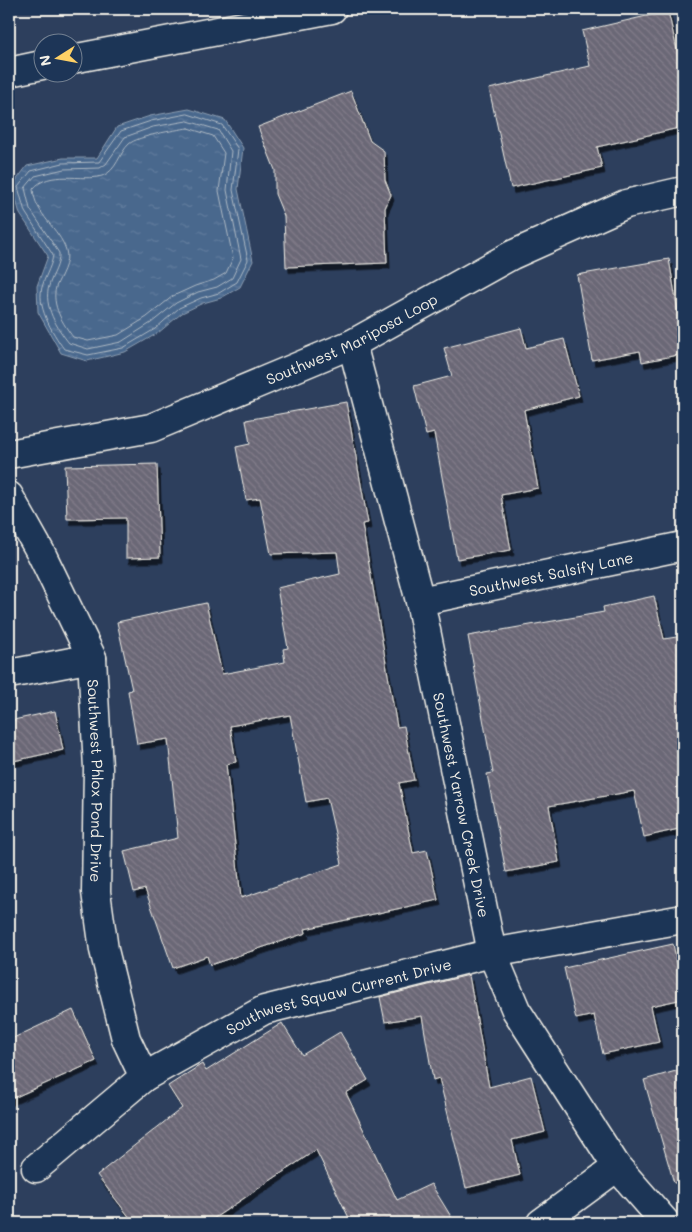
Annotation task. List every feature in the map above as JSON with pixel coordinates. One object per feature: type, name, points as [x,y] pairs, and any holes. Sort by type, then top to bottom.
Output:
[{"type":"street","points":[[82,57],[332,9]]},
{"type":"street","points":[[9,72],[32,67]]},
{"type":"street","name":"Southwest Mariposa Loop","points":[[9,454],[151,428],[352,344],[512,255],[626,204],[683,191]]},
{"type":"street","name":"Southwest Yarrow Creek Drive","points":[[352,344],[420,601],[492,954],[516,1010],[617,1167],[666,1223]]},
{"type":"street","name":"Southwest Phlox Pond Drive","points":[[9,496],[41,554],[92,658],[98,768],[96,892],[104,950],[126,1039],[144,1077]]},
{"type":"street","name":"Southwest Salsify Lane","points":[[420,601],[683,546]]},
{"type":"street","points":[[9,674],[92,658]]},
{"type":"street","name":"Southwest Squaw Current Drive","points":[[36,1168],[144,1077],[264,1010],[492,954],[683,919]]},
{"type":"street","points":[[541,1223],[617,1167]]},
{"type":"water","points":[[189,109],[225,120],[243,148],[238,189],[253,261],[240,287],[221,298],[203,303],[182,313],[158,333],[125,352],[87,361],[61,353],[38,312],[37,286],[48,256],[20,214],[12,186],[27,166],[63,158],[97,158],[117,127],[150,116]]},
{"type":"building","points":[[668,11],[683,76],[683,127],[597,147],[602,168],[511,188],[489,89],[590,66],[582,31]]},
{"type":"building","points":[[351,91],[370,141],[384,151],[385,180],[391,195],[385,208],[387,263],[286,267],[284,216],[275,194],[275,170],[258,127]]},
{"type":"building","points":[[669,259],[683,341],[683,354],[642,362],[640,351],[592,360],[577,275]]},
{"type":"building","points":[[521,328],[526,348],[564,339],[579,396],[524,410],[538,488],[501,495],[511,550],[457,559],[434,433],[426,435],[414,386],[452,376],[444,348]]},
{"type":"building","points":[[346,402],[368,523],[362,524],[397,727],[404,726],[414,780],[399,783],[413,853],[427,850],[438,900],[305,929],[306,933],[210,965],[207,956],[173,968],[145,889],[134,892],[124,851],[178,838],[168,739],[137,744],[128,691],[132,690],[117,622],[206,603],[222,674],[285,662],[283,649],[288,648],[277,588],[340,574],[337,552],[271,554],[260,498],[246,500],[236,447],[250,444],[246,420]],"holes":[[[290,715],[306,802],[327,798],[342,864],[241,898],[226,764],[236,762],[230,726]]]},
{"type":"building","points":[[157,464],[160,557],[126,558],[126,518],[67,519],[65,466]]},
{"type":"building","points":[[654,596],[664,639],[683,636],[683,828],[644,837],[634,791],[549,806],[559,862],[506,872],[487,774],[493,773],[468,636],[604,612],[603,607]]},
{"type":"building","points":[[55,711],[63,750],[9,762],[9,721]]},
{"type":"building","points":[[673,944],[683,999],[651,1006],[659,1042],[603,1054],[594,1015],[576,1019],[564,968]]},
{"type":"building","points":[[469,975],[489,1087],[531,1076],[545,1132],[512,1140],[520,1175],[466,1188],[439,1078],[433,1080],[422,1016],[385,1022],[380,997]]},
{"type":"building","points":[[73,1010],[96,1061],[9,1100],[9,1040]]},
{"type":"building","points":[[282,1023],[302,1055],[340,1032],[368,1080],[346,1093],[397,1200],[431,1184],[455,1223],[348,1223],[351,1222],[316,1150],[207,1223],[134,1223],[97,1175],[182,1108],[168,1086],[202,1064],[206,1071]]},
{"type":"building","points":[[683,1069],[683,1182],[674,1183],[644,1080]]}]
